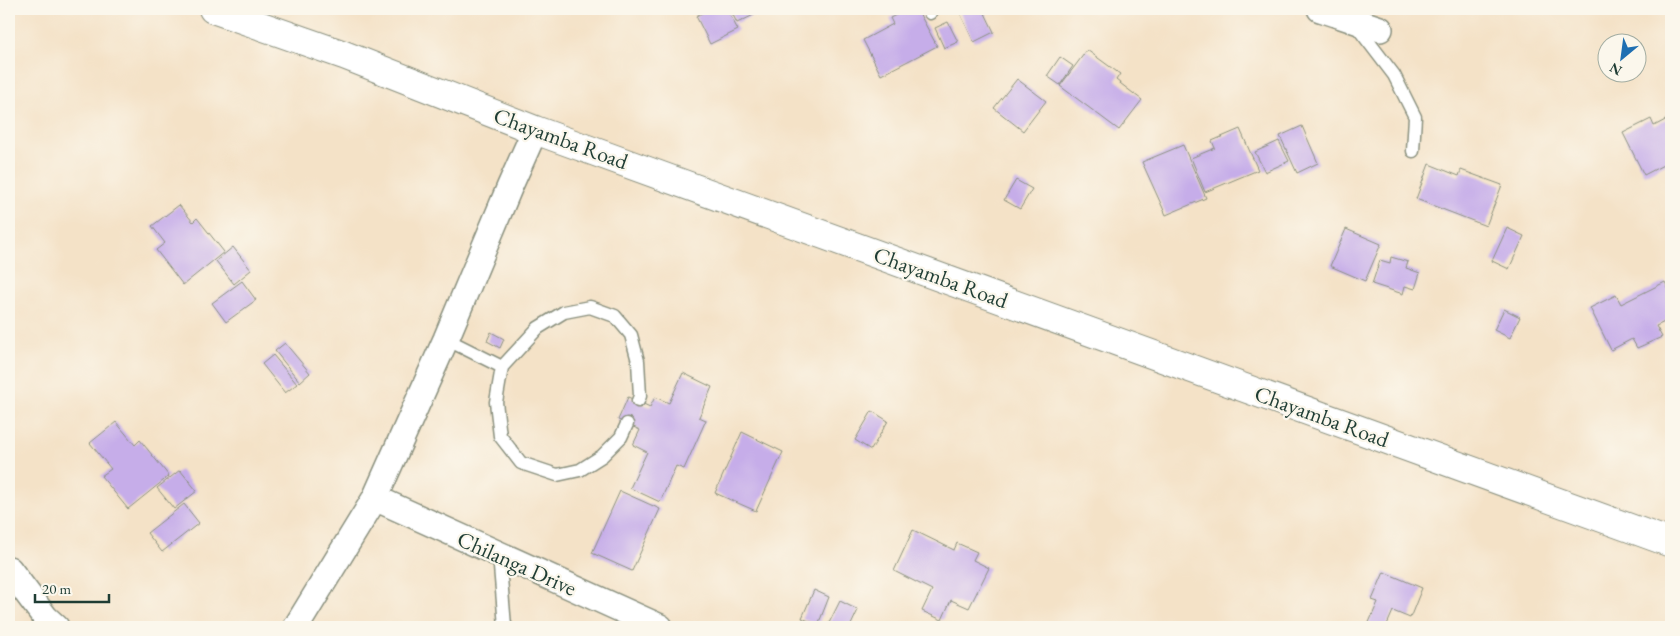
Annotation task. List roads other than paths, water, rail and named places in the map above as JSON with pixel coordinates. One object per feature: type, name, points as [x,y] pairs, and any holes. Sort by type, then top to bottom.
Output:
[{"type":"street","name":"Chayamba Road","points":[[213,9],[344,55],[536,130],[1671,543]]},
{"type":"street","points":[[1320,9],[1380,29]]},
{"type":"street","points":[[296,627],[374,498],[446,339],[510,186],[536,130]]},
{"type":"street","name":"Chilanga Drive","points":[[374,498],[660,627]]},
{"type":"street","points":[[9,569],[44,617],[56,627]]},
{"type":"lane","points":[[1352,20],[1394,75],[1415,117],[1413,151]]},
{"type":"lane","points":[[627,424],[621,437],[602,456],[580,470],[557,475],[521,463],[500,436],[496,402],[502,367],[538,328],[564,312],[590,307],[614,316],[630,335],[638,362],[640,396],[638,401]]},
{"type":"lane","points":[[446,339],[502,367]]},
{"type":"lane","points":[[499,555],[505,626],[507,627]]}]
